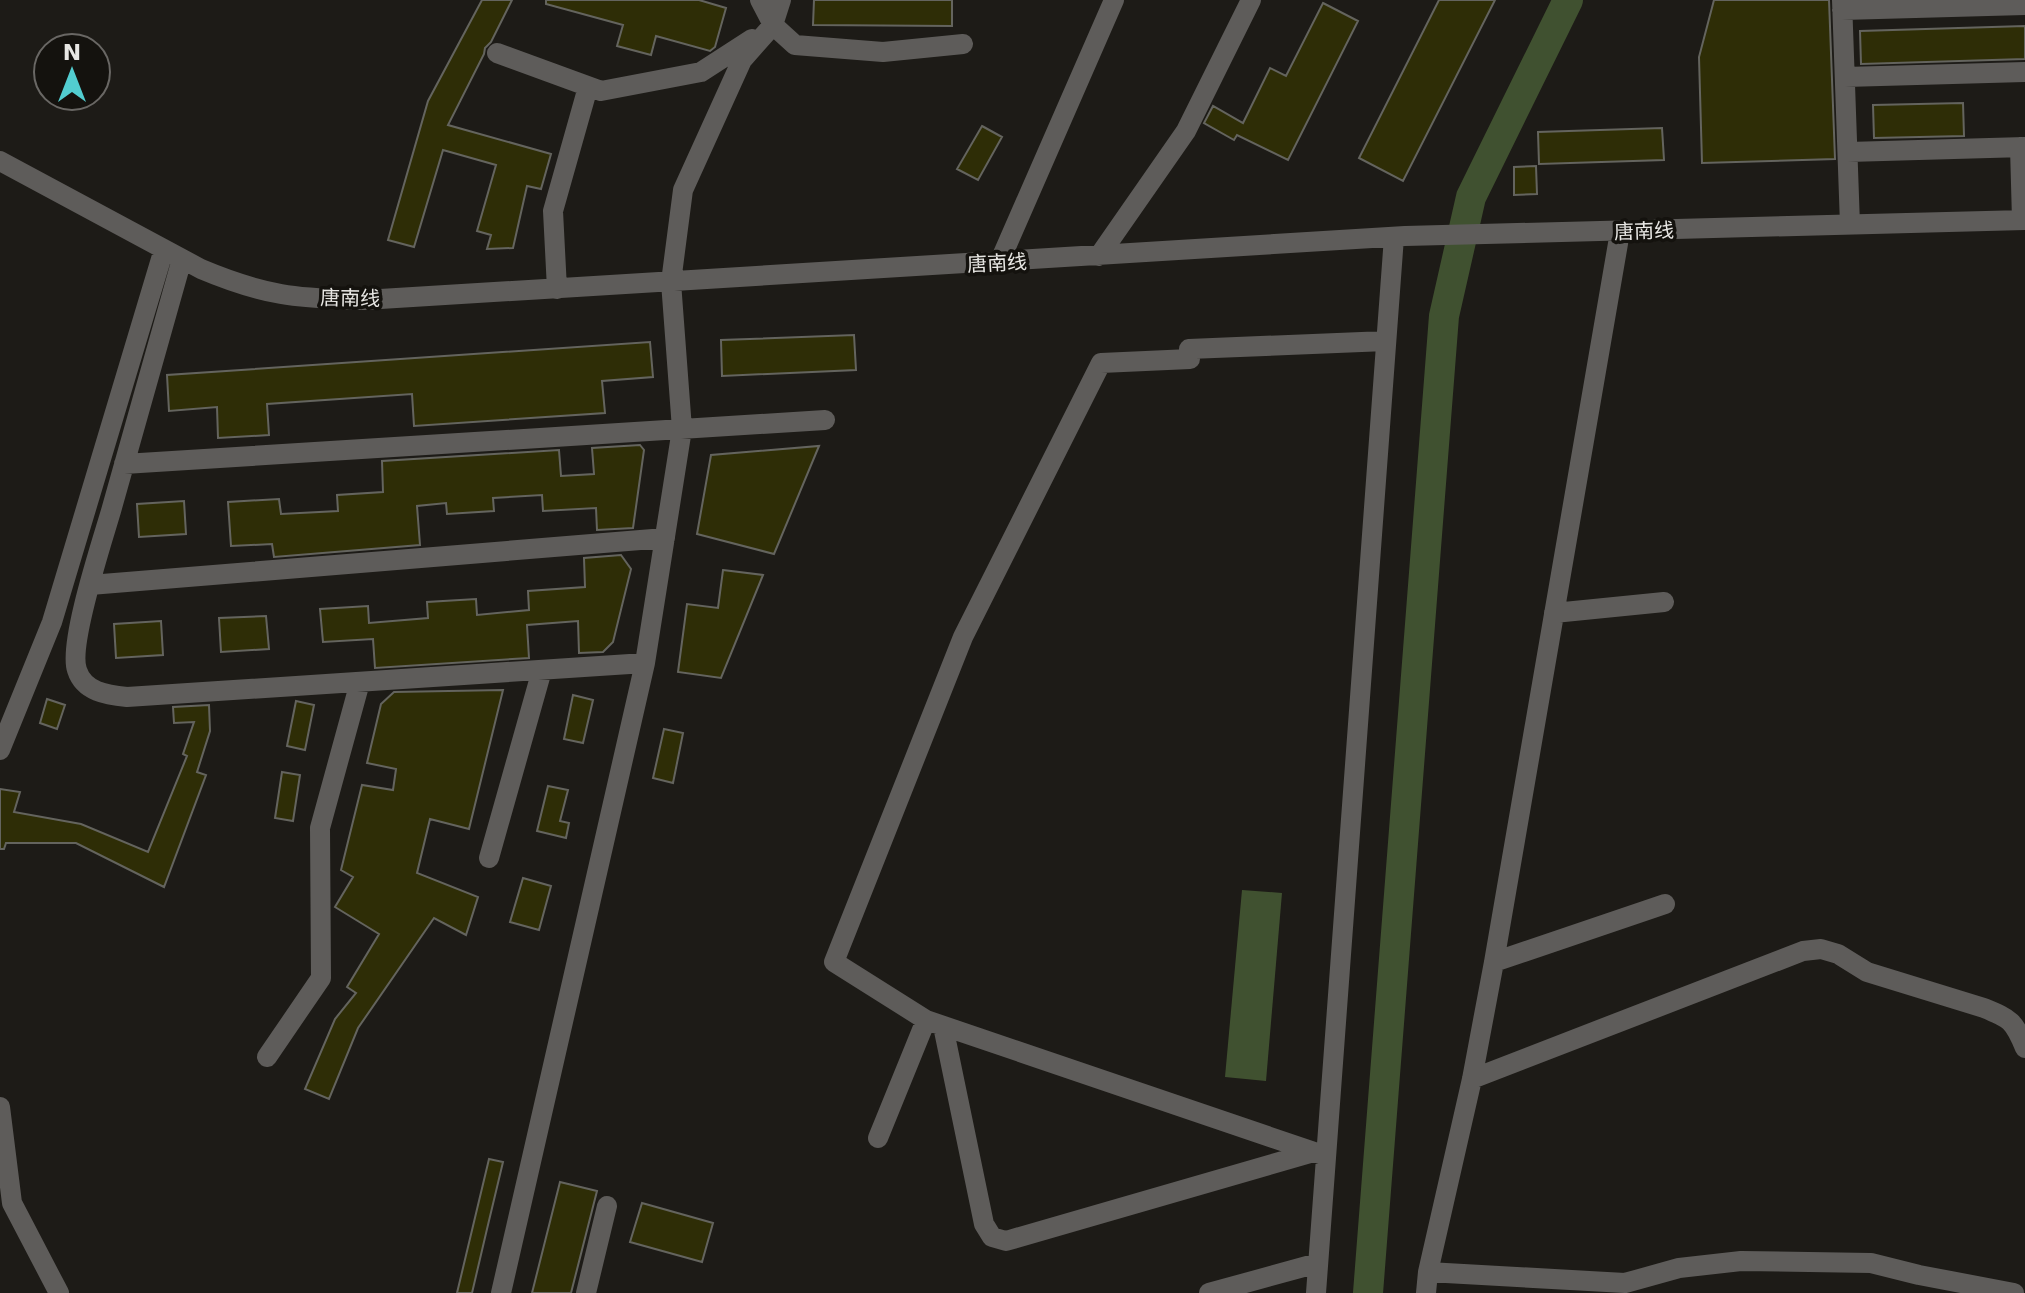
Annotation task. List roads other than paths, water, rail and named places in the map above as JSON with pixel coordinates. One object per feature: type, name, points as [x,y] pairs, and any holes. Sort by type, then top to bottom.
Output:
[{"type":"street","points":[[760,0],[773,25],[795,45],[883,52],[963,44]]},
{"type":"street","points":[[501,1293],[645,663],[682,429],[671,282],[683,190],[742,60],[773,25],[781,0]]},
{"type":"street","points":[[999,263],[1114,0]]},
{"type":"street","points":[[1099,256],[1186,131],[1251,0]]},
{"type":"street","points":[[1850,225],[1842,5],[2025,5]]},
{"type":"street","points":[[497,53],[601,91],[701,72],[773,25]]},
{"type":"street","points":[[1845,77],[2025,72]]},
{"type":"street","points":[[557,289],[553,211],[588,87]]},
{"type":"street","points":[[1848,152],[2022,147],[2024,220]]},
{"type":"street","name":"唐南线","points":[[0,161],[201,269],[233,282],[280,294],[318,299],[364,300],[557,289],[1399,237],[2024,220]]},
{"type":"street","points":[[1426,1293],[1494,962],[1620,232]]},
{"type":"street","points":[[1316,1293],[1320,1154],[1386,341],[1399,237]]},
{"type":"street","points":[[173,254],[124,464],[75,648],[77,670],[87,686],[104,695],[127,697],[645,663]]},
{"type":"street","points":[[0,750],[52,622],[173,254]]},
{"type":"street","points":[[1320,1154],[934,1023],[834,962],[963,637],[1101,363],[1190,359],[1189,349],[1386,341]]},
{"type":"street","points":[[124,464],[825,420]]},
{"type":"street","points":[[90,585],[665,538]]},
{"type":"street","points":[[1554,613],[1664,602]]},
{"type":"street","points":[[489,858],[542,670]]},
{"type":"street","points":[[267,1057],[321,978],[320,828],[360,682]]},
{"type":"street","points":[[1494,962],[1665,904]]},
{"type":"street","points":[[1472,1079],[1803,951],[1821,949],[1838,954],[1867,972],[2002,1015],[2015,1025],[2025,1048]]},
{"type":"street","points":[[878,1138],[934,1023]]},
{"type":"street","points":[[934,1023],[984,1224],[992,1237],[1006,1241],[1320,1154]]},
{"type":"street","points":[[0,1107],[12,1203],[59,1293]]},
{"type":"street","points":[[586,1293],[607,1206]]},
{"type":"street","points":[[1428,1272],[1625,1283],[1679,1268],[1741,1261],[1871,1263],[2014,1293]]},
{"type":"street","points":[[1209,1293],[1318,1263]]},
{"type":"waterway","points":[[1368,1293],[1444,316],[1471,197],[1568,0]]}]
